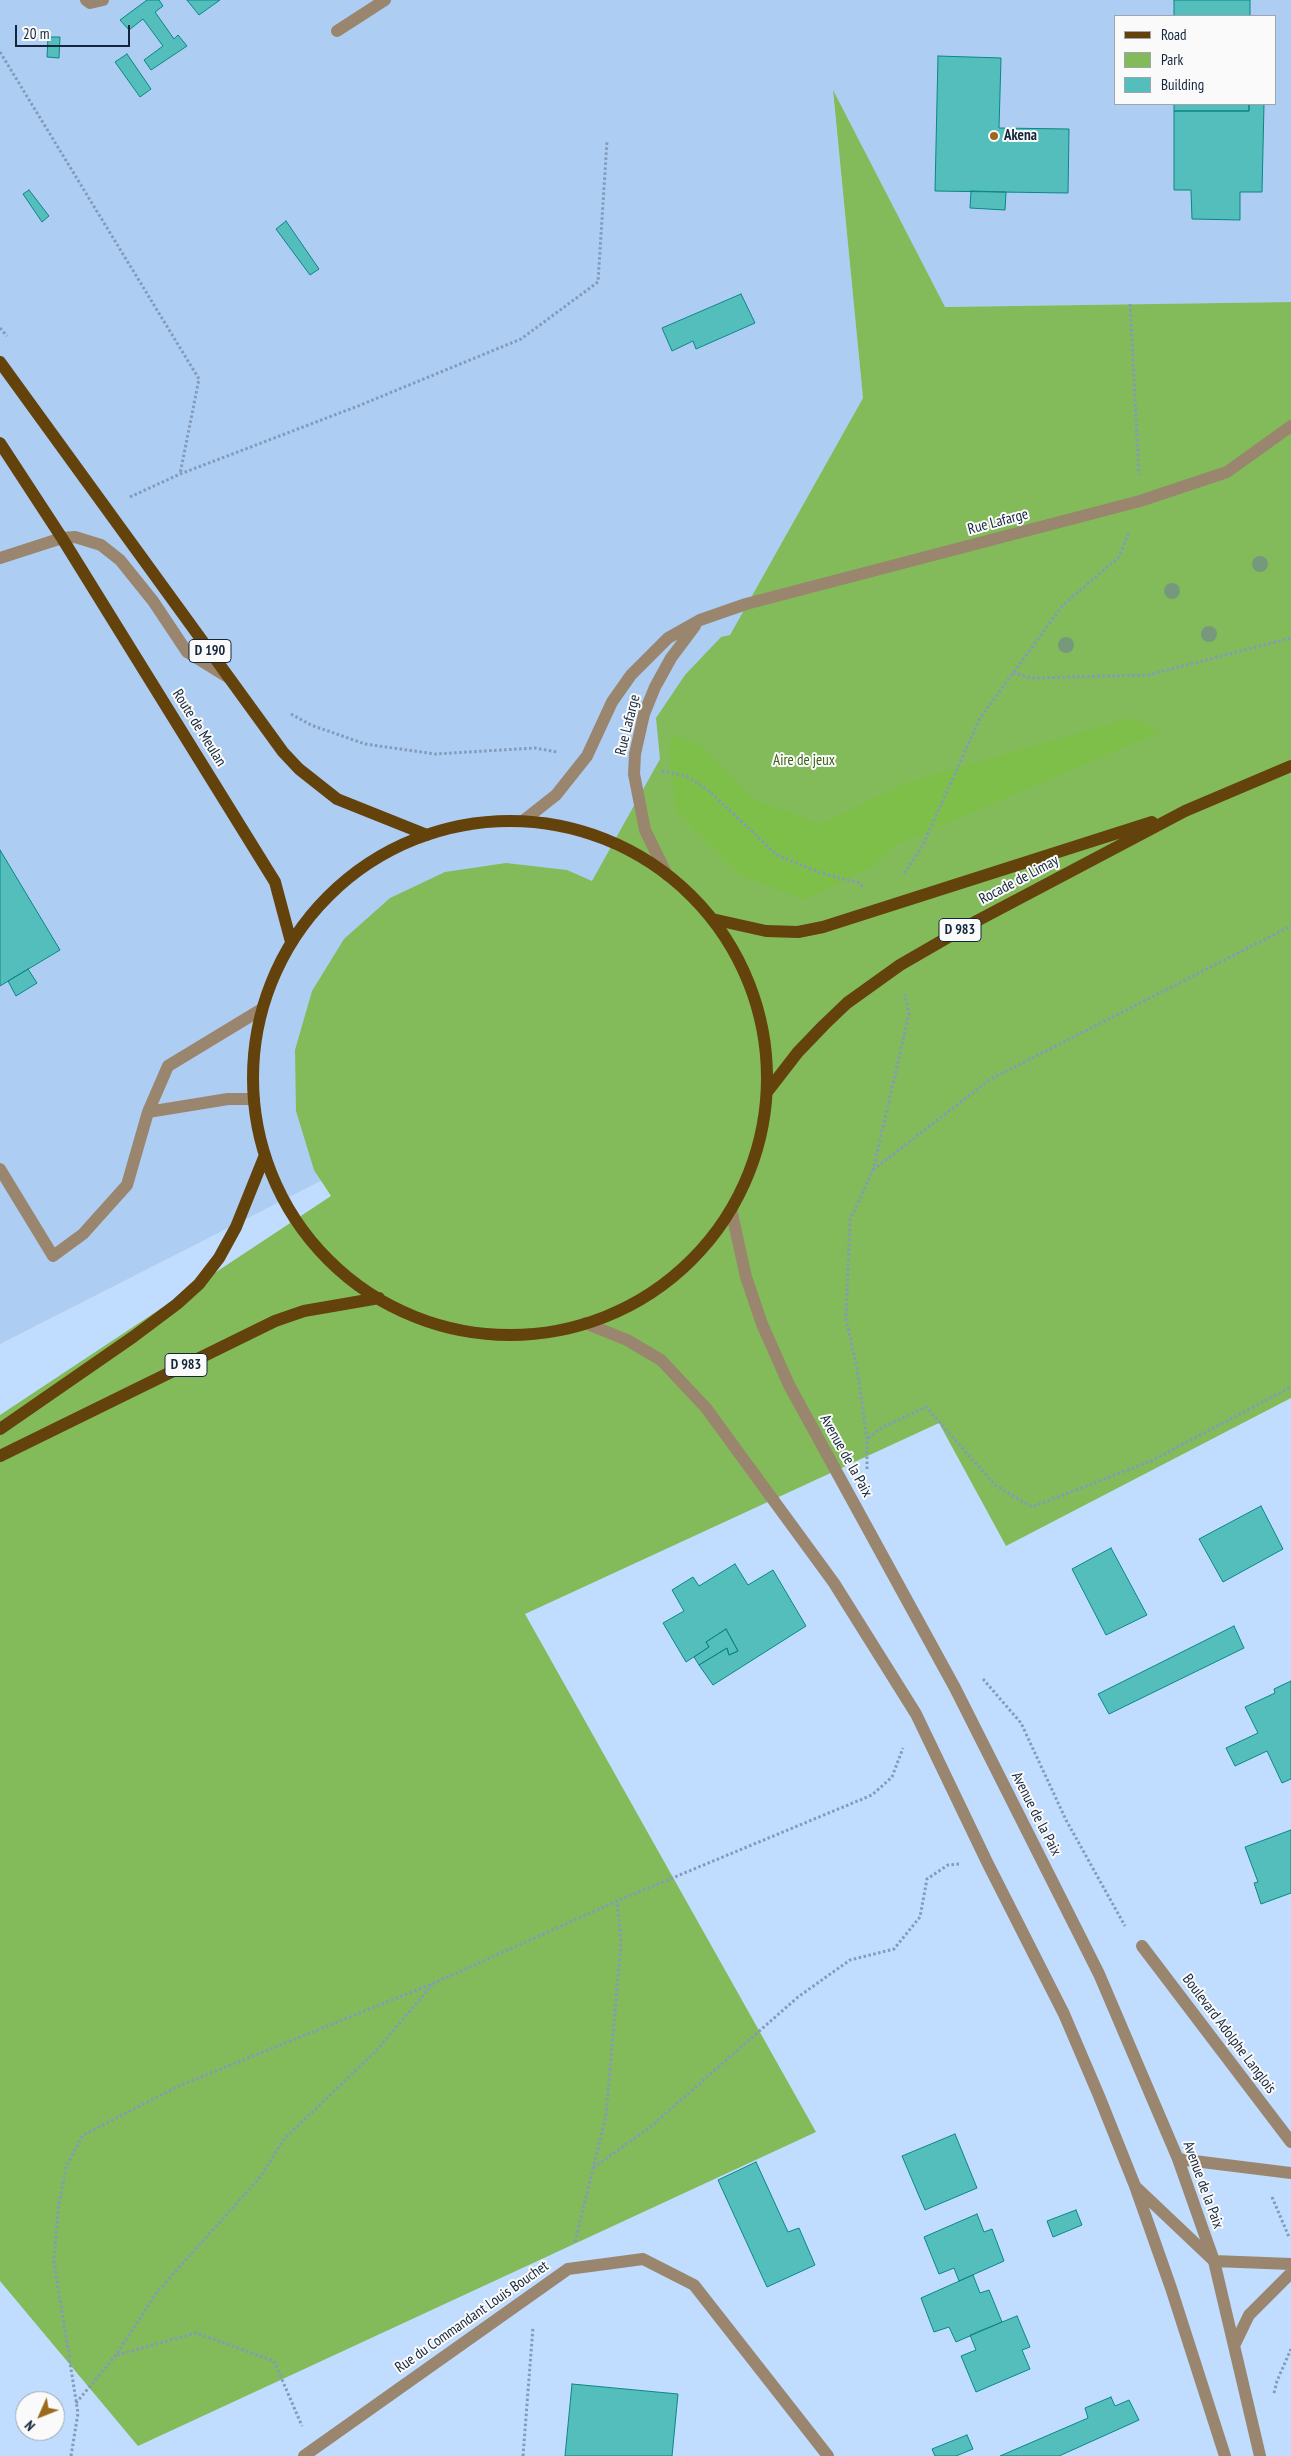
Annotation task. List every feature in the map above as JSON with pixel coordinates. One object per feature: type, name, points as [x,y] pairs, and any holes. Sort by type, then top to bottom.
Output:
[{"type":"main road","name":"D 190","points":[[0,362],[283,752],[299,769],[337,799],[427,835]]},
{"type":"main road","name":"Route de Meulan","points":[[0,443],[62,538],[275,882],[292,942]]},
{"type":"main road","name":"Rocade de Limay","points":[[766,1092],[798,1052],[824,1024],[847,1003],[900,965],[971,924],[1185,811],[1291,766]]},
{"type":"main road","name":"Rocade de Limay","points":[[712,919],[766,931],[798,932],[876,912],[1185,811]]},
{"type":"main road","points":[[523,821],[559,826],[599,837],[627,849],[667,875],[686,891],[712,919],[737,958],[755,1001],[765,1046],[766,1092],[764,1119],[754,1159],[731,1208],[699,1252],[669,1280],[624,1308],[585,1323],[526,1334],[484,1333],[432,1322],[408,1313],[379,1298],[345,1274],[309,1237],[281,1193],[266,1155],[259,1131],[254,1099],[255,1049],[262,1009],[273,978],[292,942],[318,907],[344,881],[380,856],[427,835],[471,824],[523,821]]},
{"type":"main road","points":[[0,1429],[133,1337],[177,1304],[199,1284],[219,1258],[236,1227],[266,1155]]},
{"type":"main road","name":"D 983","points":[[0,1456],[275,1321],[304,1311],[379,1298]]},
{"type":"street","points":[[86,0],[90,3],[103,0]]},
{"type":"street","points":[[337,31],[385,0]]},
{"type":"street","name":"Rue Lafarge","points":[[523,821],[556,795],[587,756],[612,702],[631,675],[668,638],[700,620],[746,604],[1140,501],[1228,472],[1291,426]]},
{"type":"street","name":"D 190","points":[[62,538],[75,537],[101,545],[120,560],[153,601],[187,652],[230,679]]},
{"type":"street","points":[[0,558],[62,538]]},
{"type":"street","name":"Rue Lafarge","points":[[667,875],[645,830],[634,774],[635,764],[644,714],[655,687],[670,658],[700,620]]},
{"type":"street","points":[[0,1169],[53,1256],[83,1234],[127,1185],[148,1112],[168,1066],[262,1009]]},
{"type":"street","points":[[148,1112],[228,1099],[254,1099]]},
{"type":"street","name":"Avenue de la Paix","points":[[731,1208],[746,1277],[762,1324],[788,1385],[955,1688],[1099,1974],[1178,2159],[1214,2261],[1260,2456]]},
{"type":"street","points":[[585,1323],[627,1340],[661,1360],[706,1408],[834,1583],[916,1714],[987,1862],[1064,2014],[1135,2186],[1174,2298],[1225,2456]]},
{"type":"street","name":"Boulevard Adolphe Langlois","points":[[1142,1946],[1291,2142]]},
{"type":"street","points":[[1178,2159],[1291,2173]]},
{"type":"street","points":[[1135,2186],[1214,2261],[1291,2264]]},
{"type":"street","name":"Rue du Commandant Louis Bouchet","points":[[308,2453],[568,2269],[643,2259],[694,2285],[828,2456]]},
{"type":"street","points":[[1234,2346],[1248,2315],[1291,2273]]},
{"type":"path","points":[[0,52],[199,379],[180,474]]},
{"type":"path","points":[[106,508],[180,474],[358,406],[521,339],[598,282],[607,141]]},
{"type":"path","points":[[635,764],[686,776],[708,790],[777,855],[821,873],[860,883],[876,912],[922,848],[980,718],[1063,605],[1120,557],[1140,501],[1130,304]]},
{"type":"path","points":[[0,328],[11,343]]},
{"type":"path","points":[[1013,673],[1032,678],[1148,676],[1291,638]]},
{"type":"path","points":[[289,713],[311,725],[365,744],[435,754],[535,748],[587,756]]},
{"type":"path","points":[[873,1170],[989,1080],[1291,926]]},
{"type":"path","points":[[868,1472],[867,1439],[858,1368],[846,1320],[850,1220],[873,1170],[909,1014],[900,965]]},
{"type":"path","points":[[867,1439],[882,1427],[926,1407],[995,1485],[1032,1507],[1151,1461],[1291,1387]]},
{"type":"path","points":[[955,1688],[979,1674],[1021,1723],[1066,1820],[1121,1921],[1142,1946]]},
{"type":"path","points":[[71,2456],[78,2413],[54,2262],[58,2209],[66,2167],[83,2135],[181,2085],[434,1983],[617,1901],[872,1795],[892,1777],[916,1714]]},
{"type":"path","points":[[593,2168],[649,2128],[806,1991],[850,1960],[894,1949],[920,1917],[927,1879],[948,1865],[987,1862]]},
{"type":"path","points":[[568,2269],[606,2116],[621,1941],[617,1901]]},
{"type":"path","points":[[76,2404],[116,2355],[157,2292],[262,2175],[283,2140],[376,2051],[434,1983]]},
{"type":"path","points":[[523,2456],[535,2292]]},
{"type":"path","points":[[116,2355],[196,2333],[274,2361],[308,2453]]},
{"type":"shaded area","points":[[0,0],[1291,0],[1291,302],[944,307],[833,92],[863,398],[466,1107],[0,1344]]},
{"type":"green space","name":"Aire de jeux","points":[[833,90],[945,307],[1291,302],[1291,1398],[1006,1546],[939,1423],[525,1614],[816,2132],[138,2446],[0,2281],[0,1415],[331,1196],[314,1170],[296,1111],[295,1050],[312,991],[344,939],[390,898],[445,872],[506,863],[567,870],[592,881],[660,759],[656,718],[685,675],[721,637],[730,635],[863,398]]},
{"type":"green space","points":[[1130,718],[1162,731],[898,844],[870,868],[804,900],[739,874],[676,812],[668,746],[674,734],[703,747],[753,799],[821,824],[905,783]]},
{"type":"building","points":[[147,0],[159,0],[163,6],[155,12],[174,39],[178,35],[187,46],[151,70],[144,60],[163,46],[143,19],[129,30],[120,20]]},
{"type":"building","points":[[187,0],[220,0],[199,15]]},
{"type":"building","points":[[1174,0],[1250,0],[1250,15],[1174,15]]},
{"type":"building","points":[[48,37],[60,37],[59,58],[47,57]]},
{"type":"building","points":[[127,54],[151,89],[140,97],[115,62]]},
{"type":"building","points":[[938,56],[1001,58],[999,128],[1069,129],[1068,193],[935,191]]},
{"type":"building","points":[[1174,105],[1249,105],[1249,111],[1174,111]]},
{"type":"building","points":[[1249,105],[1264,105],[1262,192],[1240,192],[1240,220],[1192,219],[1191,190],[1174,190],[1174,111],[1249,111]]},
{"type":"building","points":[[29,190],[49,216],[42,222],[23,194]]},
{"type":"building","points":[[971,191],[1006,192],[1005,210],[970,208]]},
{"type":"building","points":[[286,221],[319,269],[310,275],[276,229]]},
{"type":"building","points":[[741,294],[755,323],[696,349],[693,341],[672,351],[662,328]]},
{"type":"building","points":[[0,850],[60,950],[0,986]]},
{"type":"building","points":[[28,969],[37,983],[16,996],[8,981]]},
{"type":"building","points":[[1261,1506],[1283,1549],[1223,1582],[1199,1539]]},
{"type":"building","points":[[1111,1548],[1147,1615],[1106,1635],[1072,1569]]},
{"type":"building","points":[[735,1564],[748,1585],[773,1570],[806,1626],[713,1685],[699,1665],[727,1648],[729,1655],[738,1651],[726,1629],[706,1642],[709,1647],[686,1662],[663,1623],[684,1611],[672,1590],[693,1577],[699,1586]]},
{"type":"building","points":[[1234,1626],[1244,1648],[1109,1714],[1098,1694]]},
{"type":"building","points":[[726,1629],[738,1651],[729,1655],[727,1648],[699,1665],[694,1657],[709,1647],[706,1642]]},
{"type":"building","points":[[1291,1681],[1291,1779],[1282,1783],[1267,1751],[1235,1766],[1226,1748],[1258,1733],[1245,1707],[1275,1693],[1274,1689]]},
{"type":"building","points":[[1291,1830],[1291,1893],[1261,1904],[1254,1883],[1258,1882],[1245,1847]]},
{"type":"building","points":[[955,2134],[977,2188],[925,2210],[902,2156]]},
{"type":"building","points":[[756,2162],[788,2232],[799,2228],[815,2265],[767,2287],[718,2180]]},
{"type":"building","points":[[1076,2210],[1082,2225],[1053,2237],[1047,2221]]},
{"type":"building","points":[[977,2214],[984,2232],[992,2229],[1004,2261],[959,2281],[954,2268],[939,2274],[924,2237]]},
{"type":"building","points":[[973,2275],[980,2293],[989,2290],[1002,2322],[956,2342],[949,2327],[934,2332],[921,2298]]},
{"type":"building","points":[[1017,2316],[1030,2347],[1022,2350],[1030,2369],[976,2392],[961,2356],[976,2350],[970,2335]]},
{"type":"building","points":[[572,2384],[678,2394],[672,2456],[565,2456]]},
{"type":"building","points":[[1111,2397],[1115,2406],[1129,2400],[1139,2420],[1059,2456],[1000,2456],[1088,2418],[1085,2408]]},
{"type":"building","points":[[967,2435],[973,2449],[956,2456],[935,2456],[932,2449]]},
{"type":"place","name":"Akena","points":[[994,136]]}]
